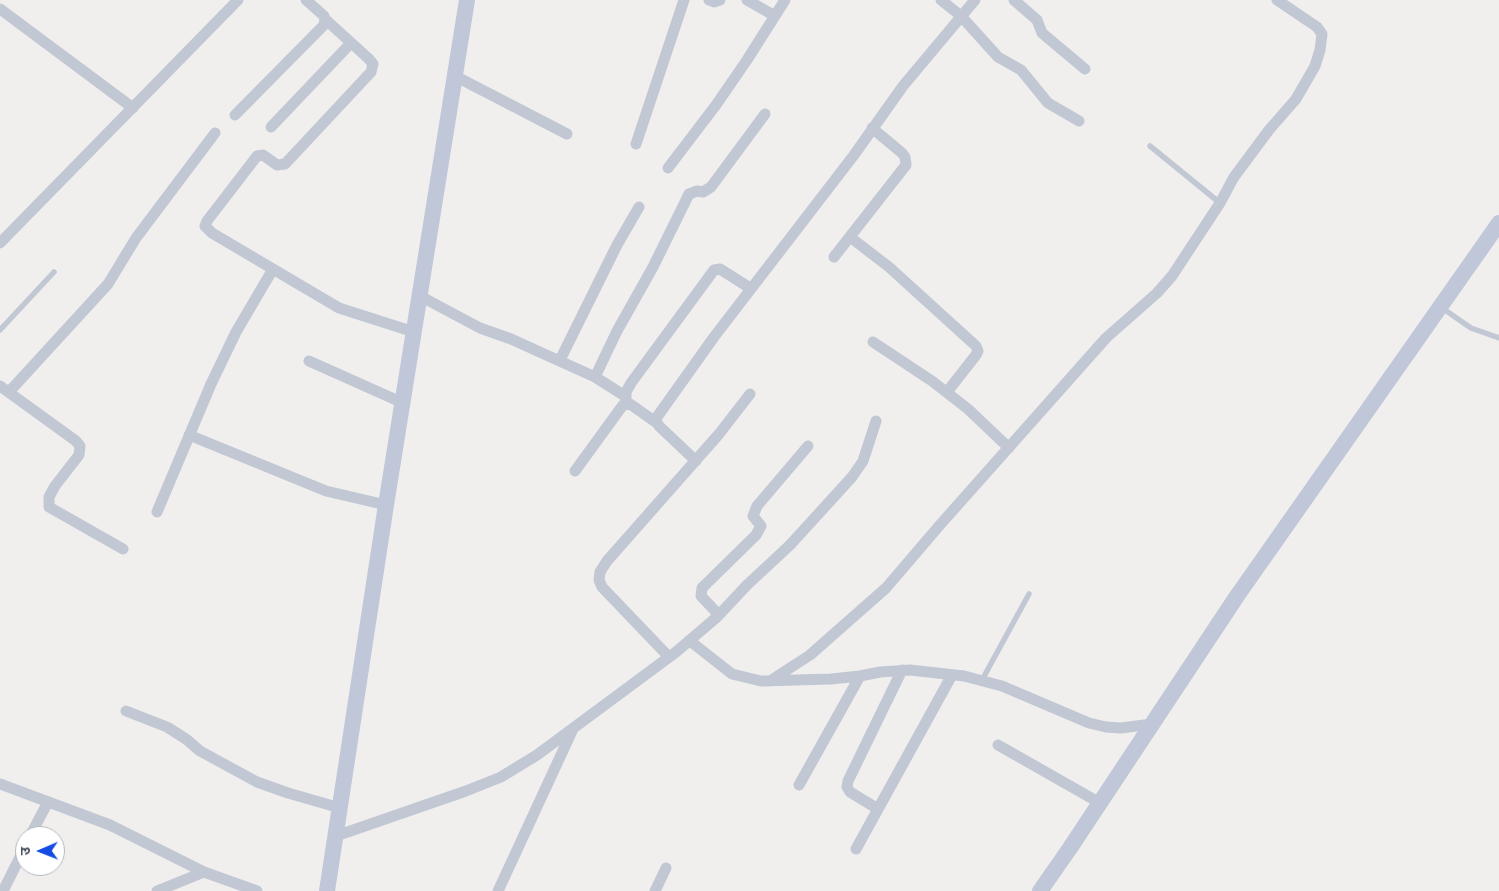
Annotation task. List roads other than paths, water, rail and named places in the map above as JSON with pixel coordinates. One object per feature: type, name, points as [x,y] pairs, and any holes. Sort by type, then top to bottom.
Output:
[{"type":"main road","points":[[327,891],[386,505],[467,0]]},
{"type":"main road","points":[[1040,891],[1237,596],[1499,223]]},
{"type":"street","points":[[8,0],[0,9],[133,108]]},
{"type":"street","points":[[0,243],[238,0]]},
{"type":"street","points":[[306,0],[373,64],[371,72],[285,164],[277,165],[263,155],[257,156],[205,226],[212,233],[338,308],[414,332]]},
{"type":"street","points":[[636,144],[684,0]]},
{"type":"street","points":[[708,0],[714,2],[720,0]]},
{"type":"street","points":[[747,0],[775,16]]},
{"type":"street","points":[[668,168],[716,106],[785,0]]},
{"type":"street","points":[[941,0],[961,16],[998,57],[1020,70],[1048,103],[1079,120]]},
{"type":"street","points":[[657,423],[657,417],[662,408],[750,288],[903,86],[975,0]]},
{"type":"street","points":[[1014,0],[1037,20],[1042,33],[1085,69]]},
{"type":"street","points":[[770,681],[810,655],[886,588],[1106,338],[1157,293],[1172,276],[1220,203],[1234,177],[1300,93],[1315,66],[1322,34],[1317,27],[1278,0]]},
{"type":"street","points":[[235,115],[324,25],[325,20]]},
{"type":"street","points":[[271,128],[351,43]]},
{"type":"street","points":[[455,76],[567,134]]},
{"type":"street","points":[[595,377],[686,200],[693,192],[703,192],[711,188],[765,114]]},
{"type":"street","points":[[834,258],[906,165],[905,157],[902,153],[872,128]]},
{"type":"street","points":[[123,549],[48,507],[49,497],[55,486],[79,455],[80,446],[76,441],[4,389],[108,284],[136,238],[215,133]]},
{"type":"street","points":[[560,360],[617,245],[639,207]]},
{"type":"street","points":[[850,237],[889,267],[976,346],[978,351],[976,355],[947,392]]},
{"type":"street","points":[[157,512],[211,384],[236,332],[273,268]]},
{"type":"street","points":[[575,471],[623,405],[631,383],[714,270],[720,270],[750,288]]},
{"type":"street","points":[[420,296],[480,328],[511,339],[595,377],[657,423],[696,461]]},
{"type":"street","points":[[873,342],[947,392],[1009,448]]},
{"type":"street","points":[[309,361],[403,403]]},
{"type":"street","points":[[669,657],[602,587],[599,580],[600,572],[607,561],[696,461],[750,394]]},
{"type":"street","points":[[336,836],[502,777],[537,755],[690,641],[790,545],[852,477],[863,461],[876,421]]},
{"type":"street","points":[[189,435],[326,491],[386,505]]},
{"type":"street","points":[[719,615],[704,599],[701,592],[702,588],[756,535],[761,526],[753,516],[757,506],[808,446]]},
{"type":"street","points":[[690,641],[732,674],[754,680],[770,681],[860,676],[902,670],[952,675],[982,680],[1002,686],[1089,723],[1121,728],[1152,724]]},
{"type":"street","points":[[878,809],[850,792],[847,787],[848,781],[902,670]]},
{"type":"street","points":[[856,849],[952,675]]},
{"type":"street","points":[[800,785],[860,676]]},
{"type":"street","points":[[126,711],[168,727],[200,751],[257,782],[340,808]]},
{"type":"street","points":[[498,891],[574,727]]},
{"type":"street","points":[[998,745],[1100,802]]},
{"type":"street","points":[[0,784],[110,825],[204,872],[257,891]]},
{"type":"street","points":[[35,826],[48,802]]},
{"type":"street","points":[[3,883],[15,863]]},
{"type":"street","points":[[655,891],[666,868]]},
{"type":"street","points":[[157,891],[204,872]]},
{"type":"lane","points":[[1150,146],[1220,203]]},
{"type":"lane","points":[[0,330],[54,272]]},
{"type":"lane","points":[[1440,307],[1471,328],[1499,338]]},
{"type":"lane","points":[[982,680],[1029,594]]}]
